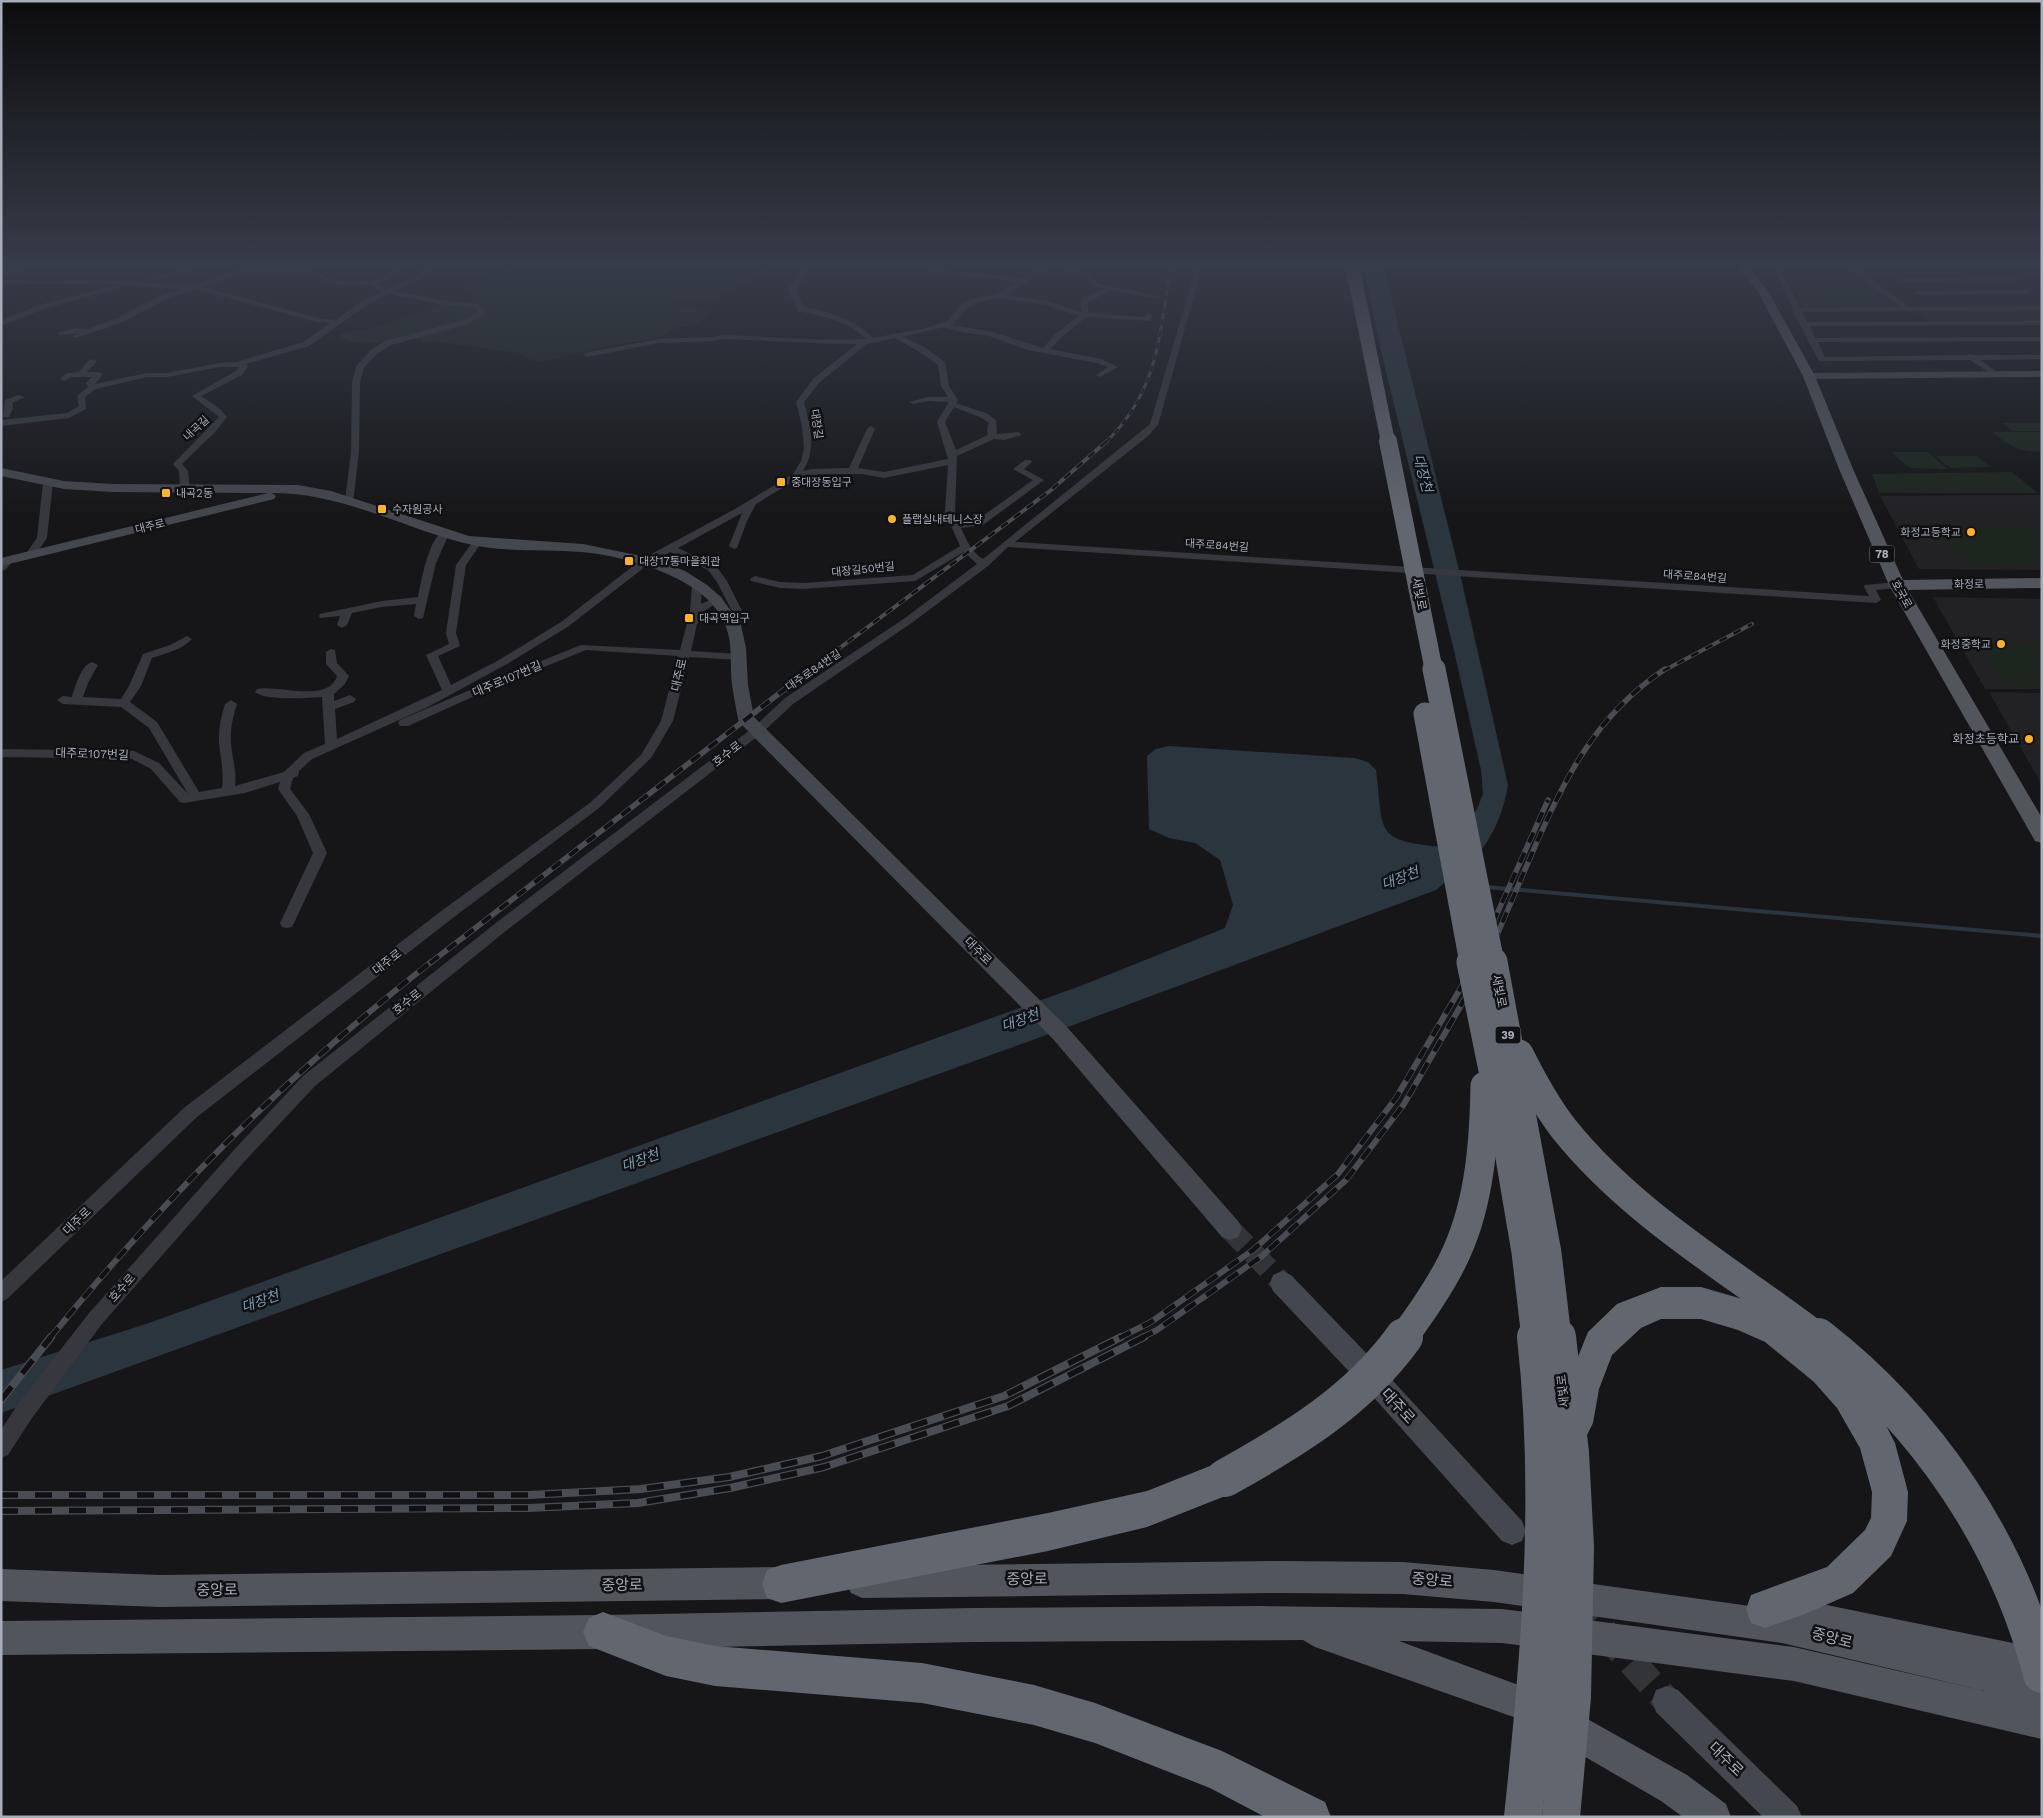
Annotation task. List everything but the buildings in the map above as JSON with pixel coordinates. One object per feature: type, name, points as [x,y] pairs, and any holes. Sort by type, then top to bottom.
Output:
[{"type":"highway","name":"새빛로","points":[[1360,349],[1496,1033],[1547,1253],[1570,1453],[1575,1546],[1572,1697],[1561,1817]]},
{"type":"highway","name":"새빛로","points":[[1368,349],[1496,1033],[1506,1134],[1526,1252],[1539,1364],[1546,1503],[1538,1678],[1523,1817]]},
{"type":"highway","points":[[781,1584],[1048,1532],[1147,1509],[1225,1478],[1288,1442],[1344,1402],[1385,1361],[1432,1296],[1458,1250],[1479,1169],[1496,1033]]},
{"type":"highway","points":[[1496,1033],[1564,1129],[1615,1183],[1668,1228],[1827,1345],[1875,1386],[1926,1443],[1971,1507],[2004,1565],[2027,1620],[2042,1674]]},
{"type":"highway","points":[[1570,1453],[1582,1389],[1600,1344],[1630,1316],[1661,1303],[1700,1303],[1739,1314],[1777,1330],[1800,1348],[1826,1370],[1849,1396],[1877,1443],[1890,1492],[1890,1521],[1878,1543],[1840,1580],[1805,1596],[1765,1609]]},
{"type":"highway","points":[[603,1632],[666,1656],[715,1666],[922,1683],[1034,1705],[1095,1723],[1222,1772],[1310,1817]]},
{"type":"main road","name":"호국로","points":[[1797,349],[1813,376]]},
{"type":"main road","name":"호국로","points":[[1800,349],[1813,376],[1858,496],[1902,585],[2042,836]]},
{"type":"main road","name":"화정로","points":[[1902,585],[2042,583]]},
{"type":"main road","name":"호국로","points":[[1902,585],[2042,820]]},
{"type":"main road","name":"중앙로","points":[[7,1586],[160,1591],[781,1584],[1064,1578],[1403,1578],[1494,1586],[1782,1626],[2042,1688]]},
{"type":"main road","points":[[1494,1586],[1765,1609],[2042,1666]]},
{"type":"main road","points":[[1293,1624],[1384,1653],[1532,1706],[1674,1788],[1713,1817]]},
{"type":"main road","points":[[1,1638],[165,1634],[603,1632],[974,1625],[1293,1624],[1502,1626],[1794,1664],[2042,1722]]},
{"type":"street","points":[[3,418],[69,415],[83,407],[81,396],[93,387],[147,375],[167,375],[220,365],[238,364],[290,349]]},
{"type":"street","points":[[350,501],[355,452],[356,382],[360,367],[379,349]]},
{"type":"street","name":"대장길","points":[[587,355],[619,349]]},
{"type":"street","name":"대장길","points":[[796,476],[805,461],[808,448],[806,426],[800,402],[817,380],[860,349]]},
{"type":"street","points":[[921,349],[942,364],[945,386],[953,402]]},
{"type":"street","name":"대장길","points":[[1037,349],[1098,361],[1114,367],[1100,374]]},
{"type":"street","name":"대주로84번길","points":[[758,730],[789,701],[909,620],[984,564],[1006,544],[1145,434],[1154,425],[1176,349]]},
{"type":"street","points":[[1817,349],[1822,359],[2042,357]]},
{"type":"street","points":[[1960,349],[1994,374]]},
{"type":"street","points":[[82,375],[83,371],[94,361]]},
{"type":"street","name":"내곡길","points":[[185,489],[183,471],[177,464],[189,451],[206,438],[222,417],[219,411],[202,402],[196,396],[239,373],[244,366],[238,364]]},
{"type":"street","points":[[64,379],[70,375],[99,374],[90,383],[93,387]]},
{"type":"street","points":[[1813,376],[2042,374]]},
{"type":"street","points":[[3,418],[9,408],[8,402],[21,397]]},
{"type":"street","points":[[913,402],[928,399],[953,402],[985,416],[992,422],[991,430],[993,436]]},
{"type":"street","points":[[953,402],[945,412],[941,422],[953,458],[950,514],[965,547],[984,564]]},
{"type":"street","points":[[3,418],[21,413]]},
{"type":"street","points":[[852,471],[870,429]]},
{"type":"street","points":[[646,561],[753,503],[796,476],[812,472],[852,471],[884,475],[953,458],[993,436],[1018,435]]},
{"type":"street","points":[[955,526],[980,523],[1039,480],[1018,469],[1028,462]]},
{"type":"street","name":"대주로","points":[[1,472],[64,485],[114,488],[298,489],[327,494],[444,534],[478,542],[583,548],[646,561],[680,574],[716,600],[730,621],[739,658],[740,685],[746,719],[1060,1033],[1230,1229]]},
{"type":"street","points":[[30,555],[42,538],[48,482]]},
{"type":"street","name":"대주로","points":[[4,564],[30,555],[298,489]]},
{"type":"street","points":[[734,546],[742,521],[753,503]]},
{"type":"street","points":[[911,520],[950,514]]},
{"type":"street","points":[[419,616],[427,574],[437,544],[444,534]]},
{"type":"street","points":[[448,691],[432,655],[455,646],[450,633],[456,608],[460,564],[478,542]]},
{"type":"street","name":"대주로84번길","points":[[1006,544],[1426,571]]},
{"type":"street","name":"대장길50번길","points":[[755,578],[780,584],[804,586],[915,578],[965,547]]},
{"type":"street","points":[[670,548],[712,568],[722,581],[740,617],[730,621],[702,617],[692,623]]},
{"type":"street","name":"대주로107번길","points":[[288,775],[308,756],[448,691],[503,662],[565,624],[646,561]]},
{"type":"street","points":[[1426,571],[1470,574]]},
{"type":"street","name":"대주로84번길","points":[[1470,574],[1876,600],[1869,587],[1902,585]]},
{"type":"street","name":"대주로","points":[[1,1293],[191,1112],[449,912],[595,805],[645,758],[667,721],[695,612],[697,585]]},
{"type":"street","points":[[324,616],[348,610],[423,600]]},
{"type":"street","points":[[695,612],[716,600]]},
{"type":"street","points":[[342,625],[348,610]]},
{"type":"street","points":[[124,704],[135,686],[147,656],[174,647],[187,639]]},
{"type":"street","name":"대주로107번길","points":[[1,753],[134,754],[155,766],[184,799],[245,789],[288,775],[352,743],[585,647],[739,658]]},
{"type":"street","points":[[261,692],[301,695],[328,693],[341,682],[343,676],[332,664],[331,652]]},
{"type":"street","points":[[76,701],[82,683],[92,666]]},
{"type":"street","points":[[328,693],[331,746]]},
{"type":"street","points":[[328,707],[350,699]]},
{"type":"street","points":[[63,700],[124,704],[153,725],[196,797]]},
{"type":"street","points":[[228,792],[230,776],[225,742],[226,720],[231,704]]},
{"type":"street","name":"호수로","points":[[1,1448],[25,1411],[96,1318],[239,1156],[309,1081],[502,926],[758,730]]},
{"type":"street","points":[[287,924],[320,853],[303,814],[284,789],[288,775]]},
{"type":"street","name":"대주로","points":[[1282,1283],[1512,1530]]},
{"type":"street","name":"대주로","points":[[1667,1701],[1786,1817]]},
{"type":"shaded area","points":[[488,349],[599,349],[541,362],[531,360],[519,353]]},
{"type":"shaded area","points":[[2002,423],[2041,423],[2042,431],[2012,431]]},
{"type":"shaded area","points":[[1992,432],[2042,432],[2042,452],[2027,451],[2015,447]]},
{"type":"shaded area","points":[[1891,452],[1927,452],[1948,469],[1910,468]]},
{"type":"shaded area","points":[[1936,456],[1977,456],[1990,467],[1950,468]]},
{"type":"shaded area","points":[[2012,472],[2038,493],[1879,493],[1872,474]]},
{"type":"shaded area","name":"화정고등학교","points":[[2041,495],[2042,570],[1919,569],[1880,496]]},
{"type":"shaded area","points":[[2042,527],[2042,563],[1974,564],[1962,553],[1953,553],[1941,528]]},
{"type":"shaded area","name":"화정중학교","points":[[1933,597],[2042,599],[2042,689],[1985,689]]},
{"type":"shaded area","points":[[2042,643],[2042,687],[2004,686],[1982,644]]},
{"type":"shaded area","name":"화정초등학교","points":[[1989,692],[2042,693],[2042,785]]},
{"type":"water","name":"대장천","points":[[1381,349],[1404,349],[1461,578],[1508,785],[1501,813],[1483,848],[1463,869],[1436,890],[1049,1034],[1,1413],[1,1370],[149,1323],[1083,985],[1225,928],[1233,905],[1220,860],[1195,843],[1169,838],[1149,829],[1147,756],[1156,749],[1169,746],[1354,758],[1368,762],[1376,770],[1382,820],[1386,830],[1404,841],[1442,847],[1466,824],[1477,809],[1483,794],[1481,770]]},
{"type":"waterway","points":[[1486,887],[2042,936]]},
{"type":"tunnel","points":[[1230,1229],[1282,1283]]},
{"type":"tunnel","points":[[1575,1600],[1667,1701]]},
{"type":"railway","points":[[1107,441],[1124,422],[1137,402],[1147,381],[1156,349]]},
{"type":"railway","points":[[809,671],[1051,490],[1107,441]]},
{"type":"railway","points":[[1663,671],[1752,624]]},
{"type":"railway","points":[[430,963],[811,669]]},
{"type":"railway","points":[[1485,963],[1542,830],[1568,777],[1599,730],[1618,708],[1665,669]]},
{"type":"railway","points":[[1475,963],[1548,800]]},
{"type":"railway","points":[[50,1338],[138,1235],[230,1139],[327,1048],[431,962]]},
{"type":"railway","points":[[1121,1337],[1151,1322],[1253,1250],[1338,1174],[1396,1098],[1476,962]]},
{"type":"railway","points":[[1141,1338],[1157,1330],[1262,1256],[1346,1180],[1404,1104],[1486,962]]},
{"type":"railway","points":[[1,1400],[51,1337]]},
{"type":"railway","points":[[1,1495],[529,1495],[641,1489],[729,1477],[822,1456],[1004,1396],[1121,1337]]},
{"type":"railway","points":[[1,1511],[528,1508],[638,1503],[730,1488],[824,1467],[1008,1406],[1144,1337]]},
{"type":"place","name":"중대장동입구","points":[[781,482]]},
{"type":"place","name":"내곡2동","points":[[166,493]]},
{"type":"place","name":"수자원공사","points":[[382,509]]},
{"type":"place","name":"플랩실내테니스장","points":[[892,519]]},
{"type":"place","name":"화정고등학교","points":[[1971,532]]},
{"type":"place","name":"대장17통마을회관","points":[[629,561]]},
{"type":"place","name":"대곡역입구","points":[[689,618]]},
{"type":"place","name":"화정중학교","points":[[2001,644]]},
{"type":"place","name":"화정초등학교","points":[[2029,739]]}]
